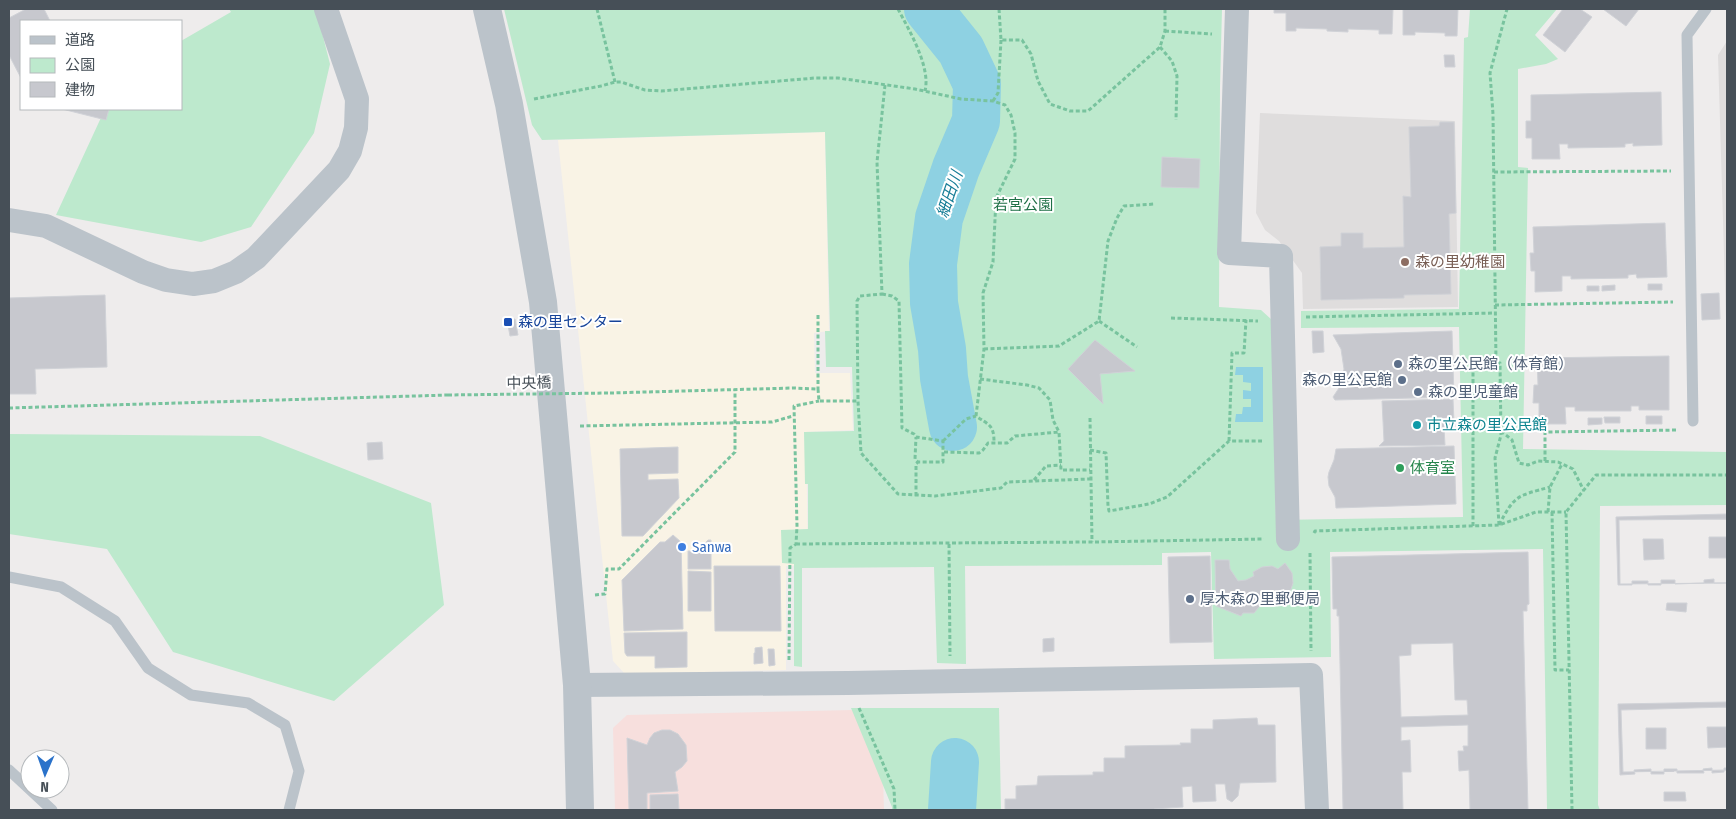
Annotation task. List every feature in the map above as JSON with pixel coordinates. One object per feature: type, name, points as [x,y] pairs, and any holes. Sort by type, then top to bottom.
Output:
[{"type":"street","points":[[9,220],[46,226],[144,272],[166,280],[193,284],[214,281],[236,272],[256,258],[339,170],[350,151],[356,128],[357,99],[326,9]]},
{"type":"street","points":[[487,9],[509,104],[543,302],[577,685],[580,810]]},
{"type":"street","points":[[1237,9],[1228,253],[1281,256],[1285,442],[1298,539]]},
{"type":"street","points":[[577,685],[848,683],[1311,674],[1318,810]]},
{"type":"lane","points":[[1693,421],[1687,35],[1706,9]]},
{"type":"lane","points":[[9,578],[61,587],[115,622],[148,668],[191,694],[248,704],[285,725],[299,770],[289,810]]},
{"type":"lane","points":[[9,770],[52,810]]},
{"type":"path","points":[[597,9],[615,82]]},
{"type":"path","points":[[898,9],[914,39],[925,72],[925,91]]},
{"type":"path","points":[[992,101],[998,94],[1001,40],[999,9]]},
{"type":"path","points":[[1001,40],[1022,40],[1031,54],[1038,81],[1050,104],[1070,111],[1088,110],[1160,47],[1165,30],[1165,9]]},
{"type":"path","points":[[1496,363],[1493,114],[1490,73],[1507,9]]},
{"type":"path","points":[[1165,30],[1236,36]]},
{"type":"path","points":[[1160,47],[1172,61],[1177,76],[1176,120]]},
{"type":"path","points":[[509,104],[615,82],[621,82],[645,90],[661,91],[815,78],[838,78],[925,91],[961,99],[987,100],[1004,105],[1011,115],[1015,133],[1015,159],[996,198],[993,262],[983,292],[984,349],[976,416]]},
{"type":"path","points":[[882,294],[877,162],[885,85]]},
{"type":"path","points":[[1494,172],[1689,171]]},
{"type":"path","points":[[1100,320],[1108,241],[1117,218],[1124,206],[1155,204]]},
{"type":"path","points":[[943,441],[916,437],[902,428],[899,301],[892,296],[882,294],[860,296],[857,301],[858,401],[861,453],[898,494],[916,496],[964,494],[973,490],[1002,488],[1007,482],[1090,478]]},
{"type":"path","points":[[1495,305],[1691,302]]},
{"type":"path","points":[[1171,318],[1281,320],[1496,313]]},
{"type":"path","points":[[818,315],[819,401]]},
{"type":"path","points":[[984,349],[1059,346],[1100,320]]},
{"type":"path","points":[[1100,320],[1137,347]]},
{"type":"path","points":[[1229,441],[1232,353],[1244,353],[1246,320]]},
{"type":"path","points":[[1473,526],[1473,363],[1500,363],[1501,431],[1495,458],[1499,525]]},
{"type":"path","points":[[980,379],[1028,384],[1040,388],[1050,400],[1053,420],[1059,432],[1061,470],[1090,470]]},
{"type":"path","points":[[595,595],[605,594],[607,570],[619,570],[736,452],[737,389]]},
{"type":"path","name":"中央橋","points":[[9,408],[448,395],[818,389]]},
{"type":"path","points":[[796,544],[794,406],[819,401],[858,401]]},
{"type":"path","points":[[554,427],[755,423],[772,422],[793,416]]},
{"type":"path","points":[[943,441],[966,419],[976,416]]},
{"type":"path","points":[[976,416],[991,426],[994,431],[994,442]]},
{"type":"path","points":[[1090,418],[1092,542]]},
{"type":"path","points":[[1545,461],[1545,432],[1682,430],[1693,421]]},
{"type":"path","points":[[1501,431],[1512,440],[1519,463],[1528,465],[1538,461],[1558,462],[1573,469],[1584,490]]},
{"type":"path","points":[[944,452],[979,453],[988,443],[1007,442],[1015,436],[1059,432]]},
{"type":"path","points":[[916,437],[915,459],[918,462]]},
{"type":"path","points":[[918,462],[943,462],[943,441]]},
{"type":"path","points":[[1090,450],[1106,452],[1109,511],[1149,504],[1167,497],[1229,441],[1285,442]]},
{"type":"path","points":[[916,496],[916,464],[918,462]]},
{"type":"path","points":[[1562,464],[1550,487],[1555,670],[1570,670]]},
{"type":"path","points":[[1034,480],[1046,466],[1061,465]]},
{"type":"path","points":[[1572,810],[1566,512],[1596,475],[1727,475]]},
{"type":"path","points":[[1499,525],[1509,505],[1515,499],[1522,495],[1550,487]]},
{"type":"path","points":[[789,683],[790,548],[796,544],[949,544],[1298,539],[1315,531],[1499,525],[1536,512],[1566,512]]},
{"type":"path","points":[[1298,539],[1311,674]]},
{"type":"path","points":[[949,544],[950,662]]},
{"type":"path","points":[[848,683],[894,789],[895,810]]},
{"type":"shaded area","points":[[1727,41],[1727,354],[1718,55]]},
{"type":"shaded area","points":[[1260,113],[1455,121],[1458,307],[1303,309],[1302,273],[1279,241],[1265,230],[1256,213]]},
{"type":"shaded area","points":[[825,132],[829,331],[814,333],[815,373],[850,373],[853,430],[806,432],[808,565],[786,566],[786,670],[625,674],[613,661],[558,140]]},
{"type":"shaded area","points":[[853,710],[883,776],[884,810],[615,810],[613,728],[627,715]]},
{"type":"green space","points":[[229,9],[316,9],[330,64],[314,133],[251,227],[201,242],[56,215],[105,110],[182,110],[182,40],[231,12]]},
{"type":"green space","name":"若宮公園","points":[[504,9],[1222,9],[1219,307],[1261,310],[1272,320],[1276,520],[1463,517],[1459,327],[1301,328],[1301,311],[1459,309],[1464,38],[1468,37],[1470,9],[1557,9],[1535,35],[1558,59],[1546,64],[1518,69],[1518,167],[1528,168],[1523,449],[1727,452],[1727,505],[1600,506],[1598,805],[1600,810],[1547,810],[1543,549],[1330,552],[1331,657],[1214,659],[1211,552],[1162,553],[1162,565],[965,566],[966,664],[937,663],[934,567],[802,568],[802,667],[794,666],[794,564],[782,563],[781,530],[808,529],[808,484],[805,484],[804,432],[854,431],[852,367],[826,367],[825,331],[830,331],[825,132],[542,140],[532,125]]},
{"type":"green space","points":[[9,434],[260,436],[431,503],[444,605],[334,701],[173,652],[107,549],[9,534]]},
{"type":"green space","points":[[851,708],[999,708],[1001,810],[892,810]]},
{"type":"water","points":[[1236,367],[1263,367],[1263,422],[1235,422],[1236,414],[1242,414],[1243,407],[1251,407],[1251,399],[1243,399],[1243,390],[1251,391],[1251,383],[1243,382],[1243,375],[1235,375]]},
{"type":"building","points":[[26,9],[44,9],[50,20],[20,20],[20,76],[9,55],[9,18]]},
{"type":"building","points":[[1274,9],[1393,9],[1392,34],[1379,34],[1379,30],[1348,29],[1348,32],[1296,28],[1296,31],[1286,31],[1286,13],[1274,13]]},
{"type":"building","points":[[1403,9],[1458,9],[1457,36],[1445,36],[1445,33],[1415,32],[1415,35],[1403,35]]},
{"type":"building","points":[[1563,9],[1580,9],[1592,17],[1565,52],[1543,35]]},
{"type":"building","points":[[1603,9],[1639,9],[1626,26]]},
{"type":"building","points":[[1444,55],[1454,55],[1455,67],[1445,67]]},
{"type":"building","points":[[1661,92],[1662,145],[1633,146],[1633,143],[1625,144],[1625,147],[1568,148],[1568,144],[1559,144],[1560,159],[1532,159],[1532,138],[1526,138],[1526,121],[1531,121],[1531,95]]},
{"type":"building","points":[[66,110],[109,110],[106,120]]},
{"type":"building","name":"森の里幼稚園","points":[[1440,122],[1454,122],[1456,213],[1449,214],[1451,294],[1404,295],[1404,298],[1321,300],[1320,247],[1341,246],[1341,233],[1363,233],[1363,248],[1404,247],[1403,196],[1411,197],[1409,127],[1439,126]]},
{"type":"building","points":[[1162,157],[1200,159],[1199,188],[1161,187]]},
{"type":"building","points":[[1665,223],[1667,277],[1637,278],[1636,274],[1628,275],[1628,278],[1571,279],[1571,276],[1562,276],[1562,291],[1535,292],[1535,271],[1531,271],[1530,253],[1534,253],[1533,227]]},
{"type":"building","points":[[1648,284],[1662,284],[1662,290],[1648,290]]},
{"type":"building","points":[[1615,285],[1615,290],[1602,291],[1602,286]]},
{"type":"building","points":[[1587,286],[1599,286],[1599,291],[1587,291]]},
{"type":"building","points":[[1719,293],[1720,319],[1702,320],[1701,294]]},
{"type":"building","points":[[105,295],[107,367],[35,369],[36,394],[9,394],[9,298]]},
{"type":"building","points":[[515,319],[518,335],[510,336],[507,320]]},
{"type":"building","points":[[1312,331],[1323,331],[1324,352],[1313,353]]},
{"type":"building","name":"森の里公民館（体育館）","points":[[1452,331],[1454,397],[1335,400],[1333,397],[1341,385],[1344,369],[1341,349],[1333,335]]},
{"type":"building","points":[[1095,340],[1135,371],[1100,374],[1103,404],[1068,369]]},
{"type":"building","points":[[1669,356],[1669,410],[1639,410],[1639,406],[1631,406],[1631,411],[1575,411],[1575,407],[1565,407],[1566,424],[1539,424],[1539,403],[1533,403],[1534,385],[1538,385],[1537,358]]},
{"type":"building","name":"市立森の里公民館","points":[[1453,399],[1454,422],[1444,428],[1445,445],[1379,446],[1384,441],[1382,401]]},
{"type":"building","points":[[1646,416],[1662,416],[1662,424],[1646,424]]},
{"type":"building","points":[[1604,417],[1620,417],[1620,423],[1605,423]]},
{"type":"building","points":[[1588,418],[1602,418],[1602,424],[1588,425]]},
{"type":"building","points":[[382,442],[383,459],[368,460],[367,443]]},
{"type":"building","points":[[1454,446],[1456,504],[1336,508],[1335,497],[1329,486],[1328,477],[1336,449]]},
{"type":"building","points":[[678,447],[678,473],[648,474],[648,480],[678,479],[679,498],[643,536],[622,536],[620,449]]},
{"type":"building","points":[[1727,514],[1727,537],[1709,537],[1709,558],[1727,558],[1727,583],[1714,583],[1714,579],[1704,580],[1704,583],[1675,584],[1675,580],[1661,580],[1661,585],[1648,585],[1648,581],[1632,581],[1632,585],[1618,585],[1616,517]],"holes":[[[1643,539],[1663,539],[1664,559],[1644,560]]]},
{"type":"building","points":[[1727,519],[1727,583],[1620,584],[1619,520]]},
{"type":"building","points":[[673,535],[681,542],[683,629],[624,631],[622,580],[660,542],[665,542]]},
{"type":"building","points":[[708,540],[711,540],[711,569],[688,569],[688,551],[698,551]]},
{"type":"building","points":[[1528,552],[1529,604],[1527,605],[1527,611],[1523,611],[1528,810],[1470,810],[1469,770],[1459,771],[1458,751],[1464,751],[1463,746],[1468,746],[1468,725],[1401,727],[1401,741],[1410,740],[1411,772],[1402,772],[1403,810],[1343,810],[1339,616],[1337,616],[1337,609],[1333,609],[1332,557]],"holes":[[[1453,643],[1455,700],[1467,700],[1468,715],[1401,717],[1399,656],[1411,655],[1411,644]]]},
{"type":"building","name":"厚木森の里郵便局","points":[[1210,556],[1212,642],[1170,643],[1168,557]]},
{"type":"building","points":[[1215,560],[1229,560],[1230,569],[1238,581],[1254,576],[1253,572],[1262,567],[1272,566],[1278,569],[1285,563],[1292,573],[1293,583],[1289,595],[1282,601],[1267,597],[1254,613],[1243,613],[1241,616],[1216,606]]},
{"type":"building","points":[[714,566],[780,566],[781,631],[715,631]]},
{"type":"building","points":[[688,571],[711,572],[711,611],[688,611]]},
{"type":"building","points":[[1667,603],[1687,603],[1686,612],[1666,610]]},
{"type":"building","points":[[687,632],[687,667],[655,668],[655,656],[627,656],[625,653],[624,633]]},
{"type":"building","points":[[1054,638],[1054,651],[1043,652],[1043,639]]},
{"type":"building","points":[[762,647],[763,663],[754,664],[755,648]]},
{"type":"building","points":[[768,649],[774,649],[775,665],[769,666]]},
{"type":"building","points":[[1727,702],[1727,747],[1727,768],[1724,768],[1724,772],[1712,773],[1712,768],[1703,769],[1704,773],[1677,773],[1677,769],[1664,769],[1664,774],[1651,774],[1651,769],[1634,770],[1635,774],[1620,775],[1618,704]],"holes":[[[1707,727],[1726,727],[1727,747],[1708,748]],[[1646,728],[1666,728],[1666,749],[1646,749]]]},
{"type":"building","points":[[1727,707],[1727,770],[1623,772],[1621,710]]},
{"type":"building","points":[[1257,718],[1258,725],[1275,725],[1276,782],[1240,783],[1238,796],[1232,802],[1227,799],[1225,784],[1215,784],[1216,801],[1193,802],[1192,786],[1182,787],[1183,807],[1153,810],[1005,810],[1005,799],[1016,799],[1016,786],[1037,785],[1038,776],[1093,775],[1093,772],[1104,772],[1104,758],[1125,758],[1125,746],[1181,745],[1180,743],[1191,743],[1191,729],[1213,729],[1213,720]]},
{"type":"building","points":[[670,730],[678,734],[686,745],[687,761],[675,772],[678,791],[647,793],[647,810],[629,810],[627,738],[647,745],[654,733]]},
{"type":"building","points":[[1664,792],[1685,792],[1686,801],[1664,801]]},
{"type":"building","points":[[678,794],[679,810],[650,810],[650,795]]},
{"type":"waterway","name":"細田川","points":[[928,9],[961,50],[977,84],[976,121],[956,168],[939,218],[933,264],[934,303],[953,427]]},
{"type":"waterway","name":"細田川","points":[[952,810],[955,762]]},
{"type":"place","name":"森の里幼稚園","points":[[1405,262]]},
{"type":"place","name":"森の里センター","points":[[508,322]]},
{"type":"place","name":"森の里公民館（体育館）","points":[[1398,364]]},
{"type":"place","name":"森の里公民館","points":[[1402,380]]},
{"type":"place","name":"森の里児童館","points":[[1418,392]]},
{"type":"place","name":"市立森の里公民館","points":[[1417,425]]},
{"type":"place","name":"体育室","points":[[1400,468]]},
{"type":"place","name":"Sanwa","points":[[682,547]]},
{"type":"place","name":"厚木森の里郵便局","points":[[1190,599]]}]
